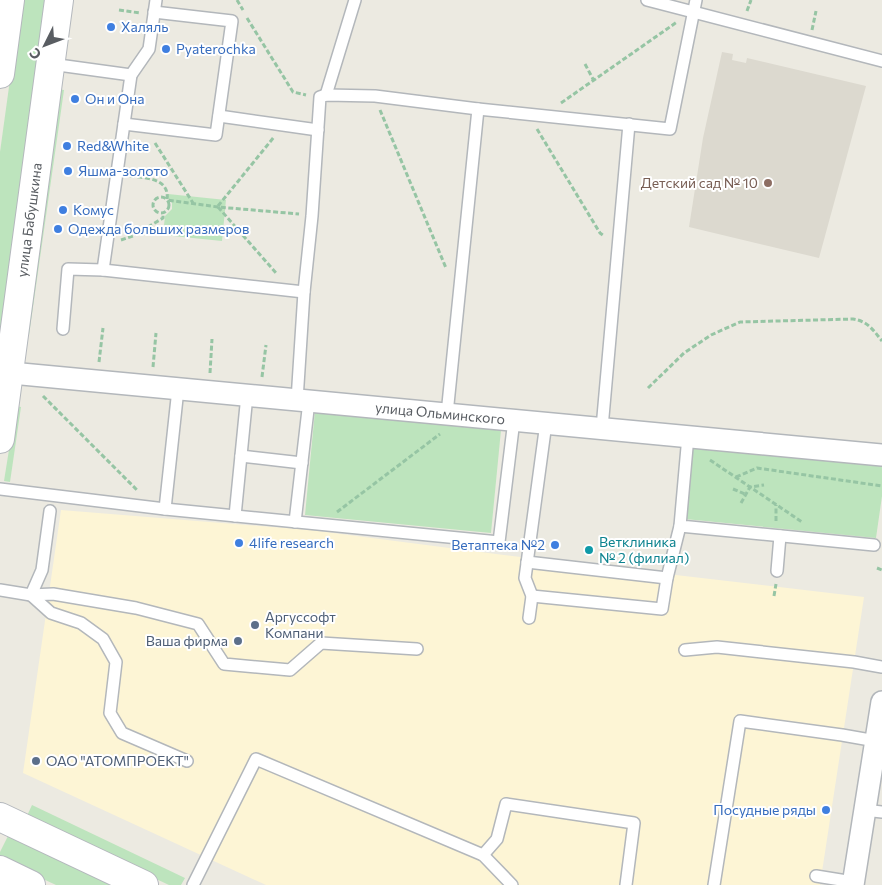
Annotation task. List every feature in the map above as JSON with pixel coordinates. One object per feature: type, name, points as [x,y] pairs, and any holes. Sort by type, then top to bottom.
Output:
[{"type":"street","name":"улица Бабушкина","points":[[0,439],[4,373],[59,0]]},
{"type":"street","points":[[0,74],[6,6]]},
{"type":"street","name":"улица Ольминского","points":[[4,373],[602,428],[687,446],[882,455]]},
{"type":"street","points":[[853,884],[873,811],[876,741],[882,702]]},
{"type":"street","points":[[0,817],[144,885]]},
{"type":"street","points":[[0,870],[31,885]]},
{"type":"lane","points":[[326,95],[355,0]]},
{"type":"lane","points":[[647,0],[882,61]]},
{"type":"lane","points":[[295,522],[302,463],[304,292],[312,216],[320,97],[326,95],[375,96],[670,129],[696,0]]},
{"type":"lane","points":[[104,270],[107,245],[124,124],[131,75],[149,49],[155,9],[232,22],[216,135],[124,124]]},
{"type":"lane","points":[[50,64],[131,75]]},
{"type":"lane","points":[[447,414],[478,109]]},
{"type":"lane","points":[[219,116],[318,130]]},
{"type":"lane","points":[[602,428],[629,124]]},
{"type":"lane","points":[[63,329],[68,269],[104,270],[304,292]]},
{"type":"lane","points":[[160,508],[178,389]]},
{"type":"lane","points":[[235,516],[241,456],[254,395]]},
{"type":"lane","points":[[0,489],[235,516],[498,542],[514,420]]},
{"type":"lane","points":[[529,618],[532,596],[525,578],[546,423]]},
{"type":"lane","points":[[532,596],[662,609],[667,578],[680,526],[687,446]]},
{"type":"lane","points":[[241,456],[302,463]]},
{"type":"lane","points":[[31,595],[42,570],[50,511]]},
{"type":"lane","points":[[680,526],[874,545]]},
{"type":"lane","points":[[777,571],[780,536]]},
{"type":"lane","points":[[527,562],[667,578]]},
{"type":"lane","points":[[0,590],[31,595],[53,594],[127,606],[198,624],[224,664],[290,670],[321,643],[417,649]]},
{"type":"lane","points":[[31,595],[51,613],[81,623],[103,639],[116,662],[110,713],[122,733],[186,761]]},
{"type":"lane","points":[[685,650],[717,647],[854,662],[882,668]]},
{"type":"lane","points":[[714,885],[740,721],[876,741]]},
{"type":"lane","points":[[193,885],[256,759],[482,855],[512,885]]},
{"type":"lane","points":[[482,855],[497,839],[506,804],[634,823],[626,885]]},
{"type":"lane","points":[[816,876],[853,884]]},
{"type":"path","points":[[237,0],[290,87]]},
{"type":"path","points":[[119,10],[155,9]]},
{"type":"path","points":[[618,246],[600,233],[537,128],[537,115],[594,81],[668,27],[694,12]]},
{"type":"path","points":[[585,64],[594,81]]},
{"type":"path","points":[[375,96],[446,268],[461,283]]},
{"type":"path","points":[[145,126],[194,203]]},
{"type":"path","points":[[218,207],[272,141]]},
{"type":"path","points":[[107,245],[133,236],[163,218],[163,214],[169,208],[166,187],[153,180],[117,174]]},
{"type":"path","points":[[163,214],[155,211],[154,203],[160,197],[164,197],[167,200],[218,207],[312,216]]},
{"type":"path","points":[[218,207],[282,279],[304,292]]},
{"type":"path","points":[[648,388],[684,353],[711,335],[740,322],[853,318],[869,325],[882,341]]},
{"type":"path","points":[[97,381],[103,328]]},
{"type":"path","points":[[151,386],[156,333]]},
{"type":"path","points":[[208,391],[212,339]]},
{"type":"path","points":[[254,395],[266,345]]},
{"type":"path","points":[[37,393],[45,397],[160,508]]},
{"type":"path","points":[[320,524],[446,429],[447,414]]},
{"type":"path","points":[[687,446],[829,540]]},
{"type":"path","points":[[736,478],[757,468],[882,486]]},
{"type":"path","points":[[741,503],[750,487],[764,485]]},
{"type":"path","points":[[733,488],[745,494]]},
{"type":"path","points":[[877,568],[882,570]]},
{"type":"shaded area","name":"Детский сад № 10","points":[[722,52],[733,54],[732,60],[746,63],[747,58],[866,86],[819,258],[689,227],[703,138]]},
{"type":"shaded area","points":[[61,510],[310,530],[864,597],[820,885],[266,885],[23,773]]},
{"type":"green space","points":[[21,0],[48,0],[3,325],[0,327],[0,152]]},
{"type":"green space","points":[[57,89],[64,90],[29,335],[24,335]]},
{"type":"green space","points":[[168,194],[226,200],[222,241],[163,235],[165,216],[172,209],[172,203],[167,196]]},
{"type":"green space","points":[[16,406],[21,407],[10,482],[4,481]]},
{"type":"green space","points":[[315,411],[501,430],[491,533],[305,515]]},
{"type":"green space","points":[[695,446],[882,462],[882,496],[876,538],[685,519],[692,451]]},
{"type":"green space","points":[[32,805],[185,878],[181,885],[169,885],[26,818]]},
{"type":"green space","points":[[9,834],[118,885],[56,885],[0,859],[0,852]]},
{"type":"place","name":"Халяль","points":[[111,27]]},
{"type":"place","name":"Pyaterochka","points":[[166,49]]},
{"type":"place","name":"Он и Она","points":[[75,99]]},
{"type":"place","name":"Red&White","points":[[67,146]]},
{"type":"place","name":"Яшма-золото","points":[[68,171]]},
{"type":"place","name":"Детский сад № 10","points":[[768,183]]},
{"type":"place","name":"Комус","points":[[63,210]]},
{"type":"place","name":"Одежда больших размеров","points":[[58,229]]},
{"type":"place","name":"4life research","points":[[239,543]]},
{"type":"place","name":"Ветаптека №2","points":[[555,545]]},
{"type":"place","name":"Ветклиника № 2 (филиал)","points":[[589,550]]},
{"type":"place","name":"Аргуссофт Компани","points":[[255,625]]},
{"type":"place","name":"Ваша фирма","points":[[238,641]]},
{"type":"place","name":"ОАО \"АТОМПРОЕКТ\"","points":[[36,761]]},
{"type":"place","name":"Посудные ряды","points":[[826,810]]}]
